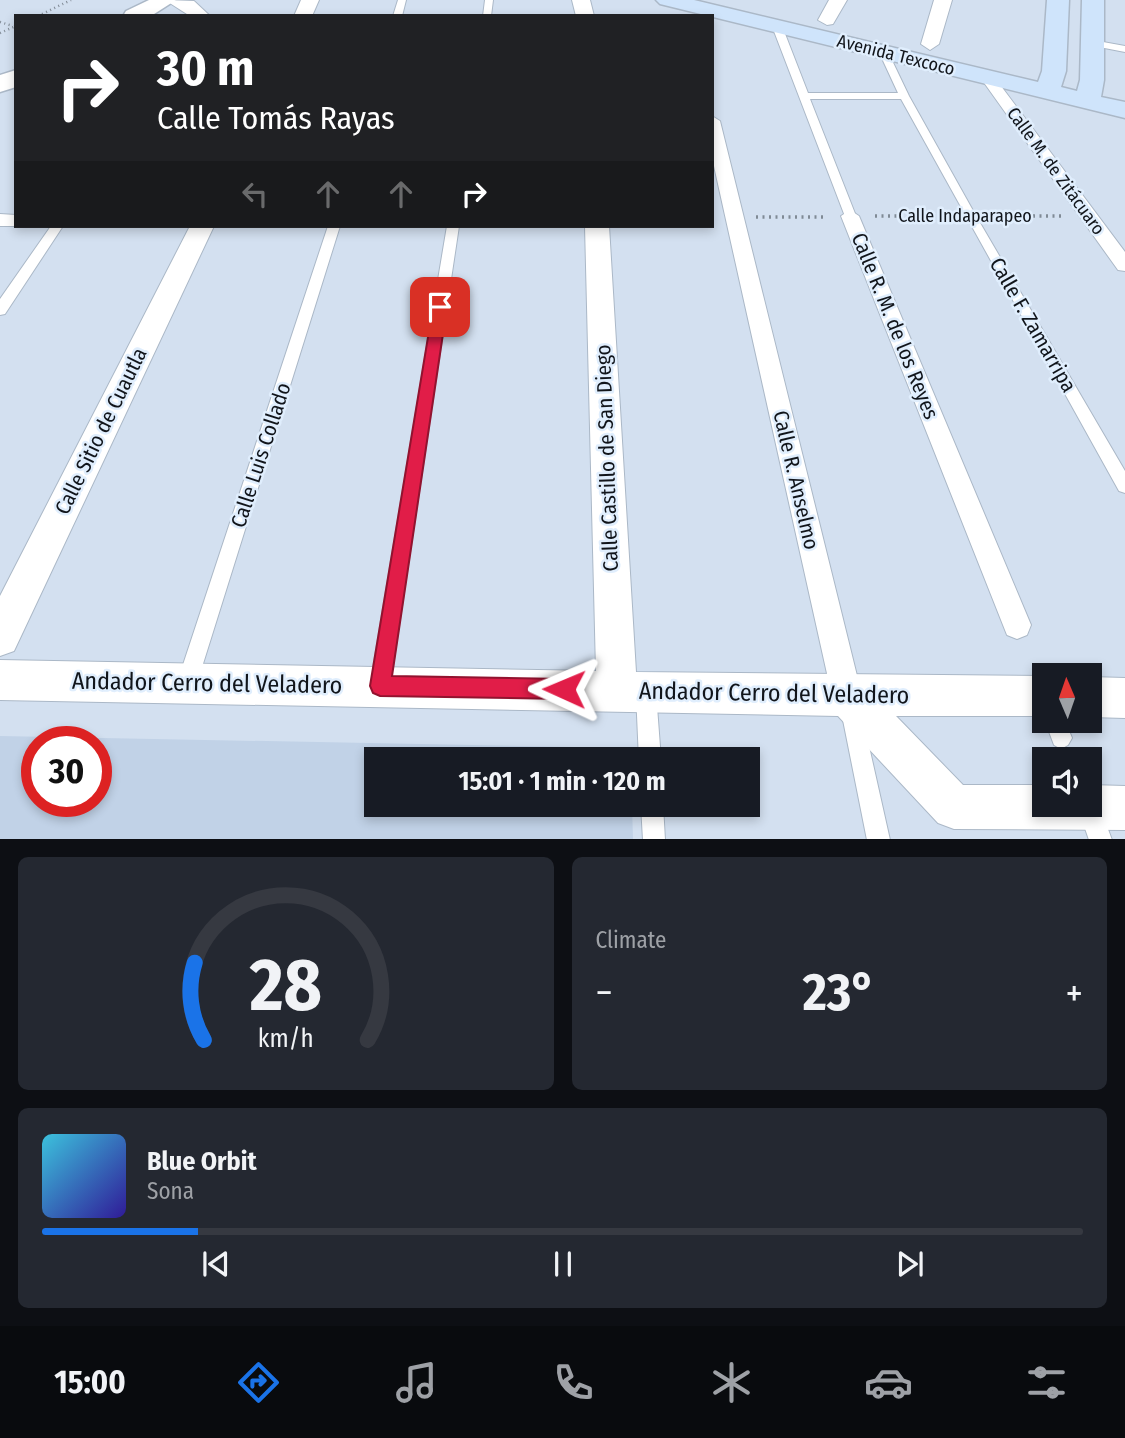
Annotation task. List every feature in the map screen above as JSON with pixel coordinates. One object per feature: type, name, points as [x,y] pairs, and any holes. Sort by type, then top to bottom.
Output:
[{"type":"main road","name":"Avenida Texcoco","points":[[739,0],[832,10],[930,44],[1050,81],[1090,90],[1125,110]]},
{"type":"main road","points":[[1050,81],[1058,0]]},
{"type":"main road","points":[[1090,90],[1093,0]]},
{"type":"main road","name":"Avenida Texcoco","points":[[681,7],[777,26],[987,77],[1050,81]]},
{"type":"main road","name":"Avenida Texcoco","points":[[1090,90],[1125,87]]},
{"type":"street","points":[[138,14],[165,0]]},
{"type":"street","points":[[174,0],[198,14]]},
{"type":"street","points":[[930,44],[943,0]]},
{"type":"street","name":"Calle M. de Zitácuaro","points":[[987,77],[1125,265]]},
{"type":"street","name":"Calle R. Anselmo","points":[[714,130],[847,696]]},
{"type":"street","name":"Calle R. M. de los Reyes","points":[[850,216],[1017,625]]},
{"type":"street","name":"Calle Sitio de Cuautla","points":[[0,637],[201,228]]},
{"type":"street","name":"Calle Castillo de San Diego","points":[[597,228],[631,690]]},
{"type":"street","name":"Andador Cerro del Veladero","points":[[0,680],[847,696],[1032,696]]},
{"type":"street","points":[[847,696],[954,807],[1032,811]]},
{"type":"street","points":[[1102,697],[1125,698]]},
{"type":"lane","name":"Calle R. M. de los Reyes","points":[[777,26],[850,216]]},
{"type":"lane","points":[[1092,43],[1125,49]]},
{"type":"lane","name":"Calle F. Zamarripa","points":[[884,52],[904,96],[970,216],[1125,485]]},
{"type":"lane","points":[[803,96],[904,96]]},
{"type":"lane","points":[[0,310],[56,228]]},
{"type":"lane","name":"Calle Luis Collado","points":[[187,683],[333,228]]},
{"type":"lane","points":[[380,686],[453,228]]},
{"type":"lane","name":"Calle Castillo de San Diego","points":[[631,690],[646,747]]},
{"type":"lane","name":"Calle R. Anselmo","points":[[847,696],[879,839]]},
{"type":"lane","points":[[653,817],[654,839]]},
{"type":"path","points":[[42,14],[71,0]]},
{"type":"path","name":"Calle Indaparapeo","points":[[734,217],[1091,217]]},
{"type":"shaded area","points":[[0,736],[21,736],[21,817],[112,817],[112,738],[577,747],[364,747],[364,817],[632,817],[633,839],[0,839]]},
{"type":"route","points":[[440,307],[380,686],[564,689]]}]
